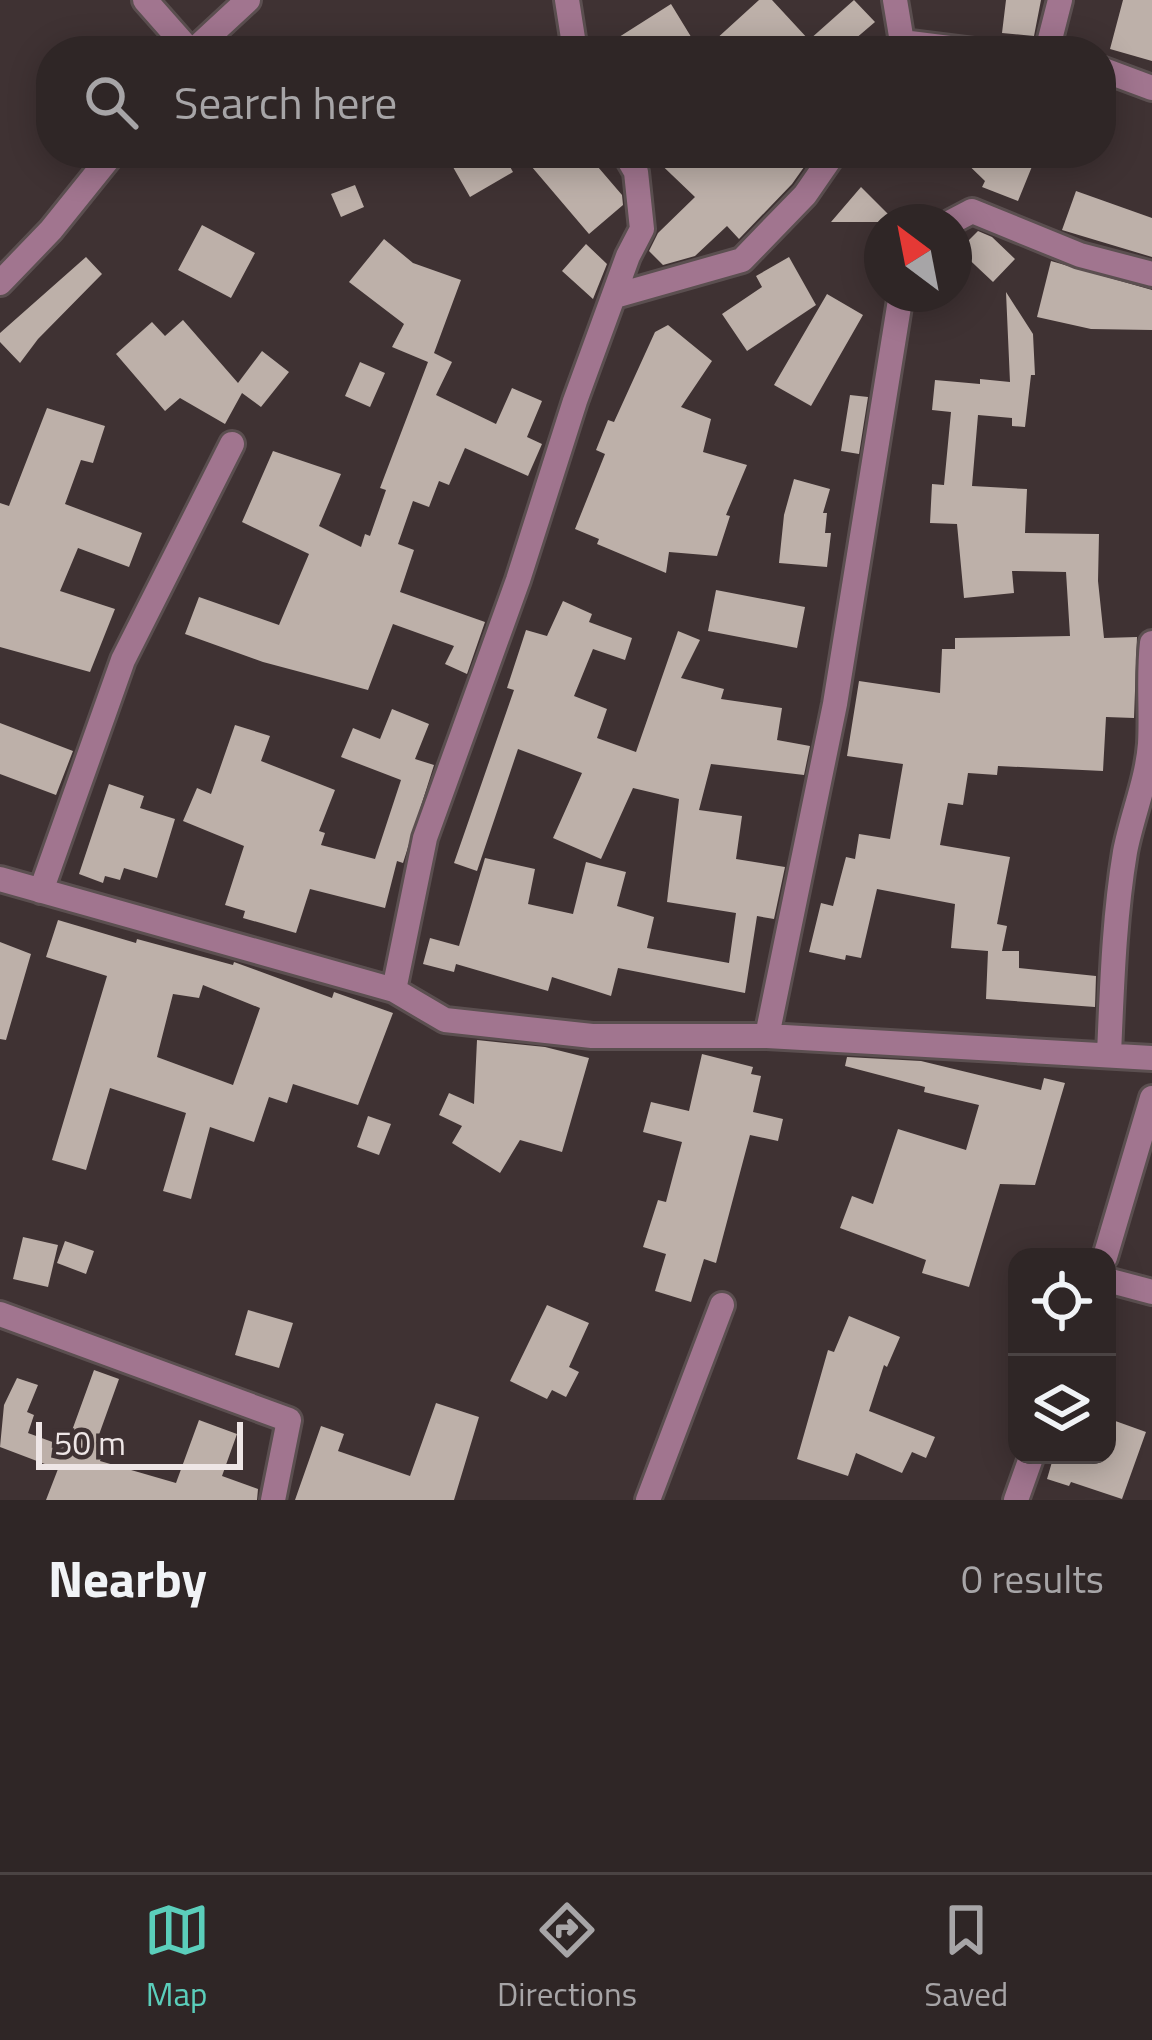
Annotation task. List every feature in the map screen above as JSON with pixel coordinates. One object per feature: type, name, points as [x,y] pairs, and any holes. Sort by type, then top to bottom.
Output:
[{"type":"street","points":[[145,0],[178,36]]},
{"type":"street","points":[[208,36],[248,0]]},
{"type":"street","points":[[568,0],[573,36]]},
{"type":"street","points":[[895,0],[898,36]]},
{"type":"street","points":[[1051,36],[1060,0]]},
{"type":"street","points":[[1116,75],[1152,88]]},
{"type":"street","points":[[0,284],[100,168]]},
{"type":"street","points":[[394,990],[425,838],[642,229],[634,168]]},
{"type":"street","points":[[615,296],[742,260],[806,195],[824,168]]},
{"type":"street","points":[[972,211],[1079,255],[1152,274]]},
{"type":"street","points":[[767,1036],[835,704],[898,312]]},
{"type":"street","points":[[41,890],[123,660],[232,444]]},
{"type":"street","points":[[1109,1054],[1126,850],[1151,741],[1148,680],[1152,644]]},
{"type":"street","points":[[0,879],[394,990],[445,1020],[592,1036],[767,1036],[1152,1058]]},
{"type":"street","points":[[1108,1248],[1152,1099]]},
{"type":"street","points":[[1116,1282],[1152,1292]]},
{"type":"street","points":[[648,1500],[722,1305]]},
{"type":"street","points":[[0,1314],[290,1420],[273,1500]]},
{"type":"street","points":[[1016,1500],[1029,1464]]},
{"type":"building","points":[[759,0],[772,0],[805,36],[719,36]]},
{"type":"building","points":[[854,0],[875,22],[859,36],[814,36]]},
{"type":"building","points":[[1006,0],[1041,0],[1034,36],[1002,33]]},
{"type":"building","points":[[1123,0],[1152,0],[1152,61],[1116,51],[1113,36]]},
{"type":"building","points":[[671,4],[691,36],[621,36]]},
{"type":"building","points":[[454,168],[511,168],[513,172],[470,197]]},
{"type":"building","points":[[533,168],[599,168],[622,195],[623,205],[589,234]]},
{"type":"building","points":[[665,168],[803,168],[739,239],[727,226],[695,256],[663,265],[649,251],[658,233],[695,197]]},
{"type":"building","points":[[972,168],[1031,168],[1018,201],[982,187],[985,181]]},
{"type":"building","points":[[355,185],[364,207],[341,217],[331,194]]},
{"type":"building","points":[[861,187],[878,204],[864,204],[864,222],[831,222]]},
{"type":"building","points":[[1076,191],[1152,218],[1152,257],[1062,230]]},
{"type":"building","points":[[202,225],[255,253],[231,298],[178,270]]},
{"type":"building","points":[[978,231],[992,237],[1015,259],[993,282],[972,262],[972,237]]},
{"type":"building","points":[[384,239],[413,263],[461,280],[434,353],[452,362],[436,395],[496,424],[512,388],[542,401],[527,437],[542,444],[528,476],[465,448],[449,485],[439,481],[429,507],[413,501],[398,544],[414,550],[400,592],[485,622],[467,674],[445,664],[454,646],[393,624],[368,690],[263,662],[185,634],[199,597],[279,625],[309,554],[242,522],[273,451],[341,474],[319,526],[361,547],[365,534],[370,536],[386,490],[380,488],[428,362],[392,347],[404,324],[349,282]]},
{"type":"building","points":[[586,244],[607,264],[593,299],[562,271]]},
{"type":"building","points":[[86,257],[102,274],[20,363],[0,342],[0,333]]},
{"type":"building","points":[[789,257],[816,305],[747,351],[722,314],[762,287],[756,276]]},
{"type":"building","points":[[1051,261],[1152,290],[1152,330],[1091,329],[1037,317]]},
{"type":"building","points":[[1006,292],[1033,334],[1035,375],[1031,375],[1025,427],[1012,426],[1012,418],[978,415],[972,486],[1027,489],[1025,533],[1099,534],[1104,638],[1137,637],[1134,718],[1106,717],[1103,771],[998,766],[997,775],[968,773],[963,805],[948,803],[940,845],[1010,857],[997,924],[1007,926],[1002,951],[1019,951],[1019,968],[1096,976],[1095,1007],[986,999],[988,951],[951,948],[955,904],[877,889],[861,958],[846,955],[845,960],[809,952],[821,903],[833,906],[846,857],[855,859],[859,834],[890,839],[903,764],[847,756],[859,681],[940,693],[942,649],[955,649],[955,638],[1070,636],[1066,572],[1012,571],[1014,593],[964,598],[957,524],[930,523],[932,484],[944,485],[951,412],[932,410],[935,380],[1010,382]]},
{"type":"building","points":[[827,294],[863,315],[811,406],[774,385]]},
{"type":"building","points":[[183,320],[238,383],[262,351],[289,372],[261,407],[242,393],[225,424],[180,398],[165,411],[116,354],[152,322],[165,336]]},
{"type":"building","points":[[668,325],[712,361],[681,407],[711,419],[703,452],[747,465],[726,515],[730,516],[717,556],[669,552],[666,573],[597,544],[599,539],[575,529],[605,454],[596,450],[608,420],[614,422],[655,332]]},
{"type":"building","points":[[360,362],[385,373],[370,407],[345,396]]},
{"type":"building","points":[[850,395],[868,397],[859,454],[841,451]]},
{"type":"building","points":[[47,408],[105,426],[93,463],[81,460],[65,504],[142,533],[129,567],[78,548],[60,591],[115,609],[90,672],[0,647],[0,503],[9,506]]},
{"type":"building","points":[[794,479],[830,489],[823,513],[827,513],[825,533],[831,533],[827,567],[779,563]]},
{"type":"building","points":[[716,590],[805,607],[797,648],[708,631]]},
{"type":"building","points":[[563,601],[592,614],[589,622],[632,638],[625,660],[593,649],[574,696],[607,709],[597,738],[636,752],[678,631],[700,640],[681,678],[724,689],[721,699],[782,708],[777,740],[810,746],[804,775],[711,764],[699,810],[742,816],[736,859],[785,867],[774,919],[757,916],[745,993],[618,968],[611,996],[552,977],[548,991],[456,964],[454,972],[423,964],[430,938],[459,946],[485,858],[535,869],[528,904],[573,914],[586,862],[626,872],[617,906],[654,917],[647,948],[729,963],[736,913],[667,902],[679,799],[633,788],[601,859],[553,838],[582,773],[518,749],[477,871],[454,863],[514,690],[507,688],[526,630],[547,636]]},
{"type":"building","points":[[392,709],[429,724],[415,759],[434,765],[403,863],[397,861],[385,908],[310,889],[296,933],[243,918],[245,911],[225,905],[244,846],[183,821],[197,788],[211,794],[235,725],[270,736],[261,761],[335,790],[319,831],[325,833],[321,845],[375,859],[401,780],[341,757],[353,728],[380,739]]},
{"type":"building","points":[[0,723],[73,751],[56,795],[0,774]]},
{"type":"building","points":[[109,784],[144,796],[140,808],[175,819],[157,878],[124,868],[120,880],[105,876],[103,883],[79,874]]},
{"type":"building","points":[[58,920],[136,943],[137,939],[234,962],[332,998],[334,992],[393,1013],[358,1105],[293,1084],[287,1103],[269,1097],[254,1142],[210,1127],[191,1199],[163,1191],[186,1113],[110,1088],[86,1170],[52,1160],[107,976],[46,957]],"holes":[[[203,985],[260,1008],[233,1085],[157,1057],[173,994],[199,998]]]},
{"type":"building","points":[[0,942],[31,954],[6,1040],[0,1039]]},
{"type":"building","points":[[477,1040],[545,1047],[589,1058],[562,1152],[520,1140],[500,1173],[452,1143],[462,1126],[439,1115],[449,1093],[474,1104]]},
{"type":"building","points":[[702,1054],[753,1067],[751,1074],[761,1076],[753,1112],[783,1119],[778,1141],[750,1135],[716,1263],[704,1259],[691,1302],[655,1291],[666,1254],[643,1247],[658,1200],[666,1202],[682,1142],[643,1132],[651,1102],[689,1111]]},
{"type":"building","points":[[847,1057],[921,1061],[1041,1090],[1044,1078],[1065,1083],[1035,1185],[1000,1184],[969,1287],[922,1273],[926,1260],[840,1228],[852,1196],[873,1204],[898,1129],[966,1150],[979,1105],[845,1066]]},
{"type":"building","points":[[368,1116],[391,1124],[379,1155],[357,1147]]},
{"type":"building","points":[[23,1237],[58,1245],[48,1287],[13,1279]]},
{"type":"building","points":[[65,1241],[94,1251],[86,1274],[57,1263]]},
{"type":"building","points":[[547,1305],[589,1323],[569,1367],[579,1372],[566,1397],[552,1390],[547,1399],[510,1381]]},
{"type":"building","points":[[248,1310],[293,1323],[279,1368],[235,1355]]},
{"type":"building","points":[[849,1316],[900,1337],[887,1367],[884,1365],[869,1411],[935,1437],[926,1458],[912,1452],[902,1473],[856,1453],[848,1476],[797,1459],[828,1350],[834,1352]]},
{"type":"building","points":[[94,1370],[119,1379],[96,1443],[105,1447],[100,1461],[176,1483],[199,1420],[237,1434],[222,1476],[258,1489],[257,1500],[46,1500],[58,1469],[0,1447],[4,1405],[17,1378],[38,1385],[27,1412],[34,1415],[28,1433],[66,1447]]},
{"type":"building","points":[[436,1403],[479,1417],[454,1500],[295,1500],[321,1426],[344,1434],[338,1451],[410,1476]]},
{"type":"building","points":[[1116,1421],[1146,1432],[1122,1499],[1047,1479],[1051,1464],[1116,1464]]}]
